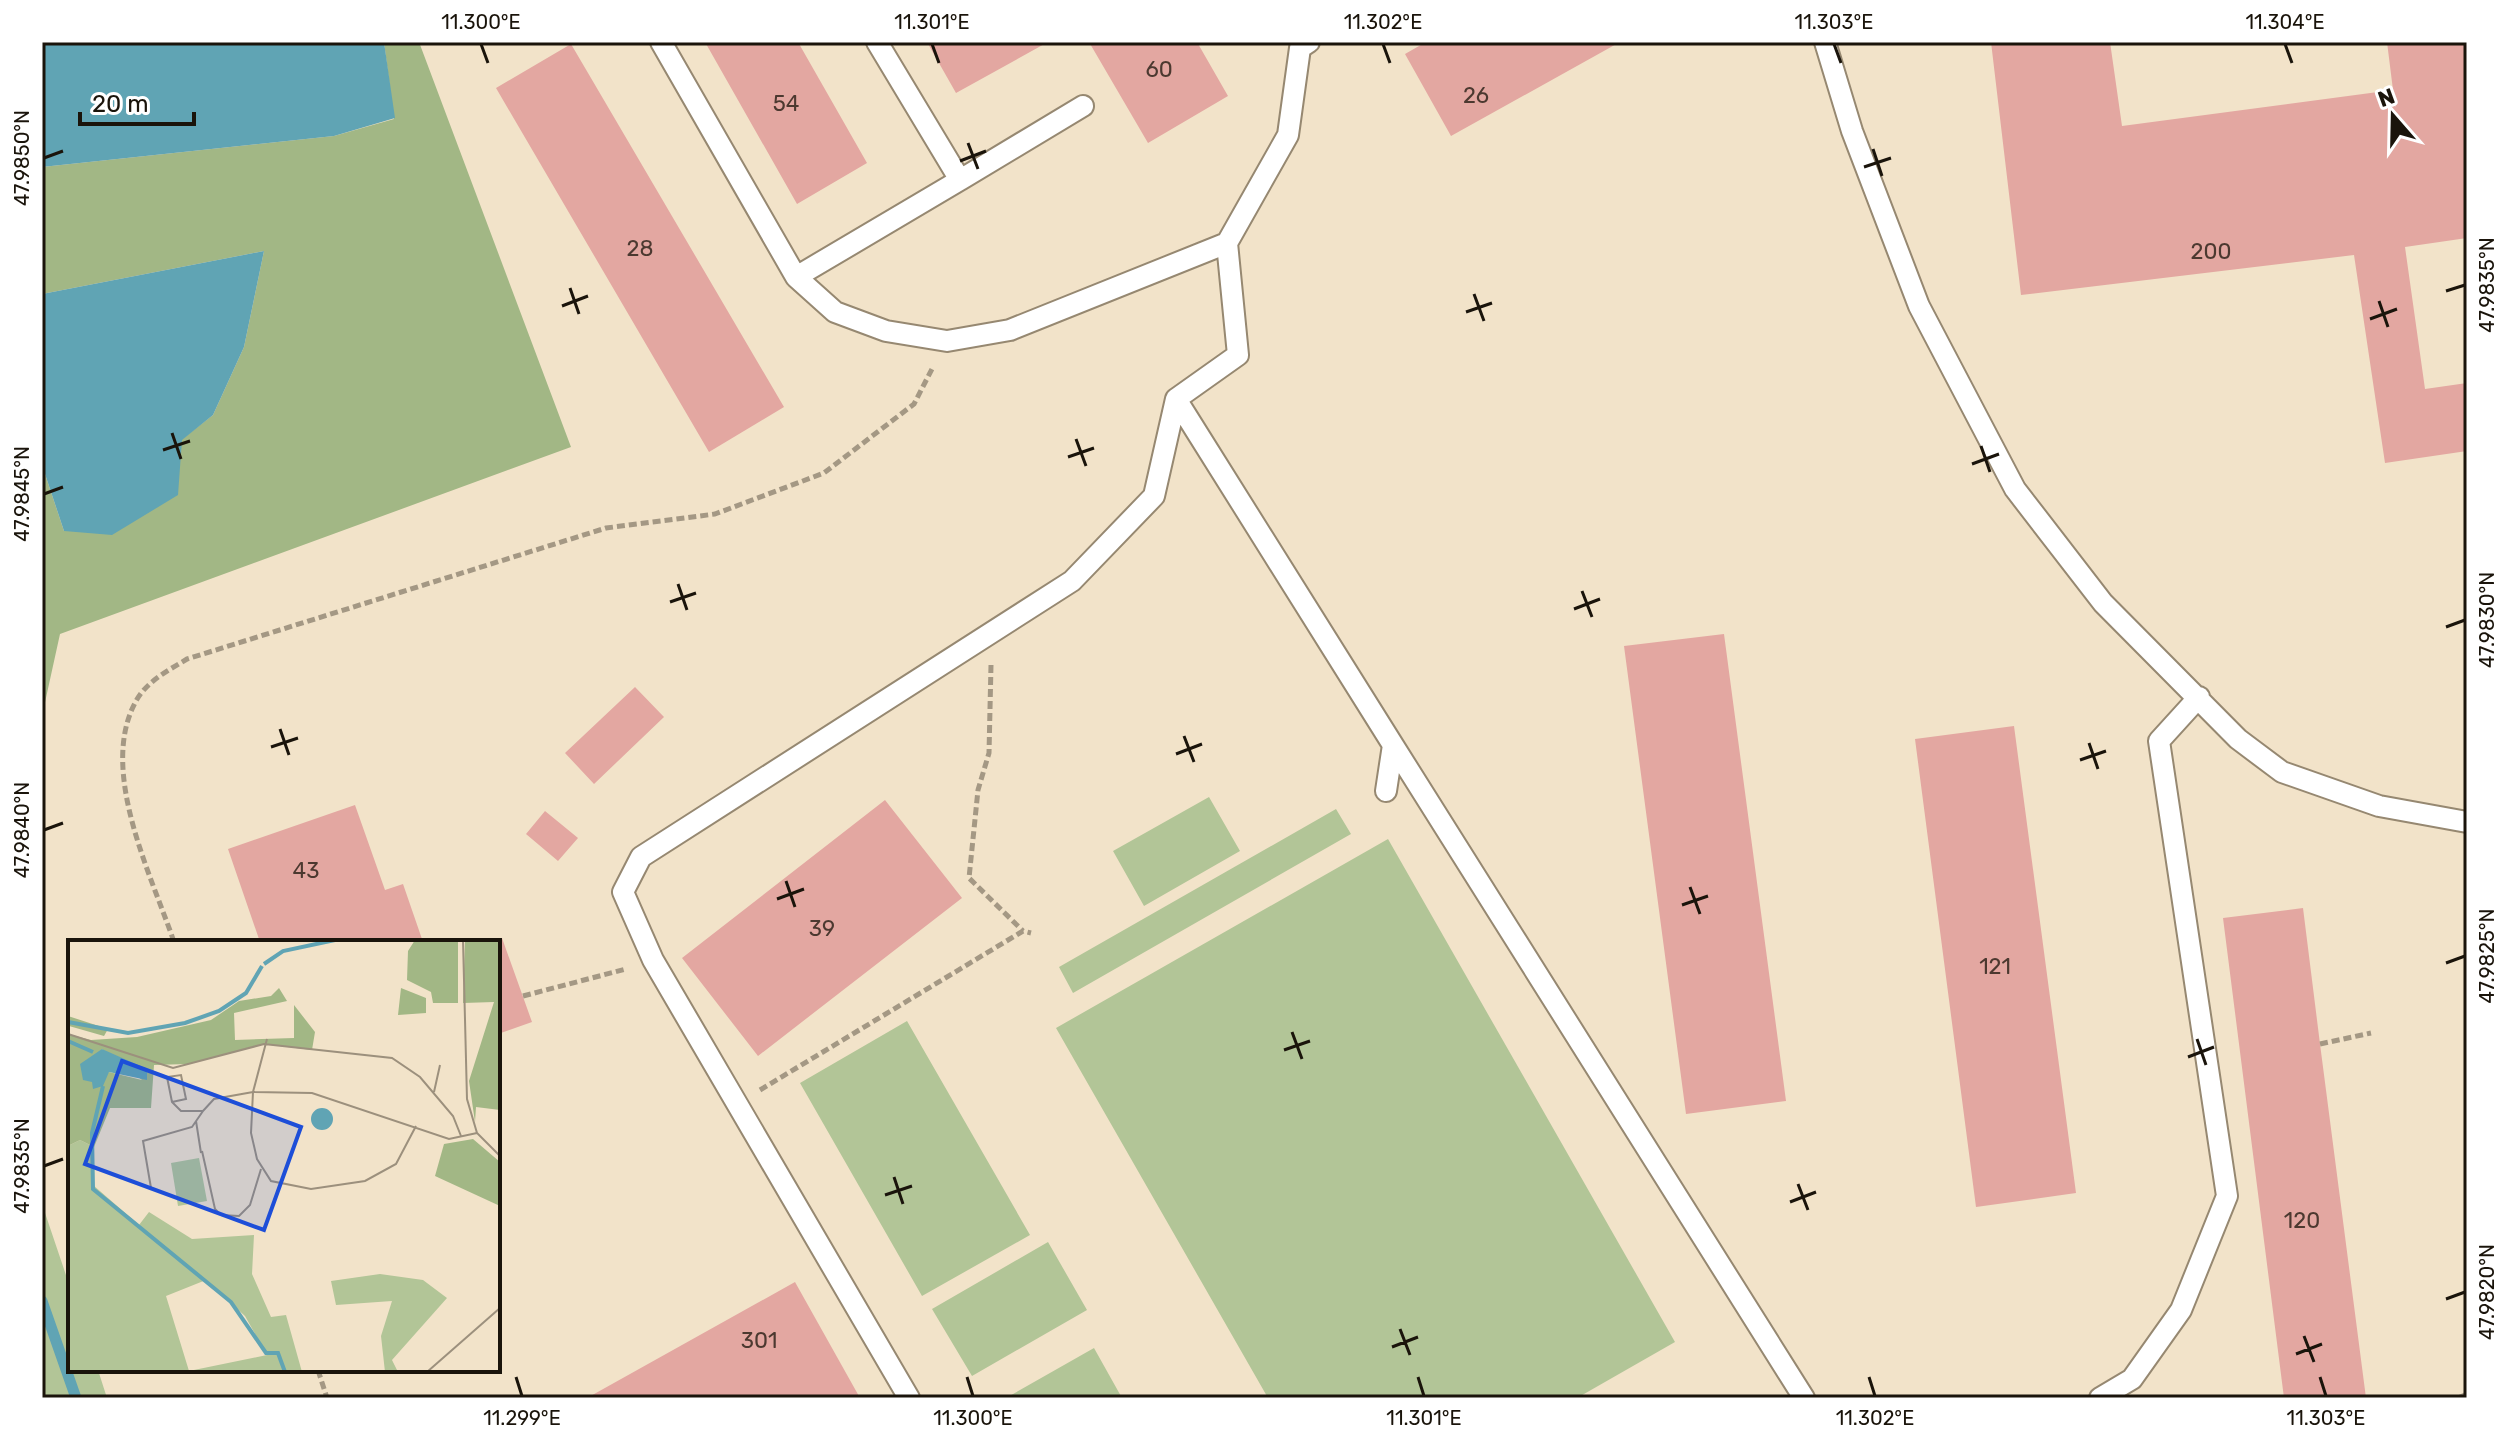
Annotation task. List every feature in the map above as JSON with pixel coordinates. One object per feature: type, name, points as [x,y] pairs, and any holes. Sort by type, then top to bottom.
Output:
[{"type":"lane","points":[[661,42],[796,277],[835,312],[886,331],[947,341],[1010,330],[1227,243]]},
{"type":"lane","points":[[877,42],[960,180]]},
{"type":"lane","points":[[909,1398],[653,960],[623,892],[641,857],[1072,581],[1154,496],[1176,399],[1238,355],[1227,243],[1288,135],[1300,48],[1309,42]]},
{"type":"lane","points":[[1825,42],[1852,131],[1919,306],[2015,489],[2103,603],[2238,739],[2282,772],[2379,806],[2467,822]]},
{"type":"lane","points":[[796,277],[1083,106]]},
{"type":"lane","points":[[1176,399],[1804,1398]]},
{"type":"lane","points":[[2100,1398],[2132,1379],[2181,1310],[2227,1196],[2159,741],[2199,697]]},
{"type":"lane","points":[[1386,791],[1393,745]]},
{"type":"path","points":[[173,940],[121,778],[125,735],[136,700],[158,676],[187,659],[606,528],[715,514],[824,473],[914,404],[947,341]]},
{"type":"path","points":[[981,637],[992,669],[989,753],[978,790],[969,878],[1023,931],[1031,933]]},
{"type":"path","points":[[751,1080],[759,1091],[1023,931]]},
{"type":"path","points":[[523,996],[594,980],[653,960]]},
{"type":"path","points":[[2320,1044],[2371,1033]]},
{"type":"path","points":[[319,1372],[327,1398]]},
{"type":"path","points":[[2458,1398],[2467,1394]]},
{"type":"green space","points":[[384,42],[419,42],[571,447],[60,634],[42,716],[42,465],[64,531],[213,415],[244,347],[264,251],[42,294],[42,167],[334,136],[394,119]]},
{"type":"green space","points":[[1209,797],[1240,851],[1144,906],[1113,851]]},
{"type":"green space","points":[[1336,809],[1351,834],[1073,993],[1059,967]]},
{"type":"green space","points":[[1388,839],[1675,1342],[1577,1398],[1268,1398],[1056,1028]]},
{"type":"green space","points":[[907,1021],[1030,1235],[922,1296],[800,1083]]},
{"type":"green space","points":[[42,1204],[68,1281],[68,1372],[99,1372],[107,1398],[42,1398]]},
{"type":"green space","points":[[1048,1242],[1087,1310],[972,1376],[932,1309]]},
{"type":"green space","points":[[1094,1348],[1122,1398],[1006,1398]]},
{"type":"water","points":[[42,42],[384,42],[395,118],[334,136],[42,167]]},
{"type":"water","points":[[264,251],[244,347],[213,415],[182,440],[178,495],[112,535],[64,531],[42,465],[42,294]]},
{"type":"building","points":[[705,42],[798,42],[867,163],[797,204]]},
{"type":"building","points":[[927,42],[1048,42],[956,93]]},
{"type":"building","points":[[1089,42],[1197,42],[1228,96],[1148,143]]},
{"type":"building","points":[[1426,42],[1620,42],[1451,136],[1405,54]]},
{"type":"building","points":[[1991,42],[2110,42],[2122,126],[2393,90],[2387,42],[2464,42],[2467,238],[2405,247],[2425,389],[2467,383],[2467,451],[2385,463],[2354,255],[2021,295]]},
{"type":"building","points":[[571,44],[784,407],[709,452],[496,88]]},
{"type":"building","points":[[1724,634],[1786,1101],[1686,1114],[1624,646]]},
{"type":"building","points":[[635,687],[664,717],[594,784],[565,753]]},
{"type":"building","points":[[2014,726],[2076,1193],[1976,1207],[1915,739]]},
{"type":"building","points":[[885,800],[962,898],[758,1056],[682,958]]},
{"type":"building","points":[[355,805],[385,890],[403,884],[422,940],[259,940],[228,849]]},
{"type":"building","points":[[545,811],[578,838],[558,861],[526,834]]},
{"type":"building","points":[[2303,908],[2366,1398],[2284,1398],[2223,918]]},
{"type":"building","points":[[502,938],[532,1022],[500,1033],[500,940]]},
{"type":"building","points":[[795,1282],[860,1398],[587,1398]]},
{"type":"waterway","points":[[42,1301],[76,1398]]}]
